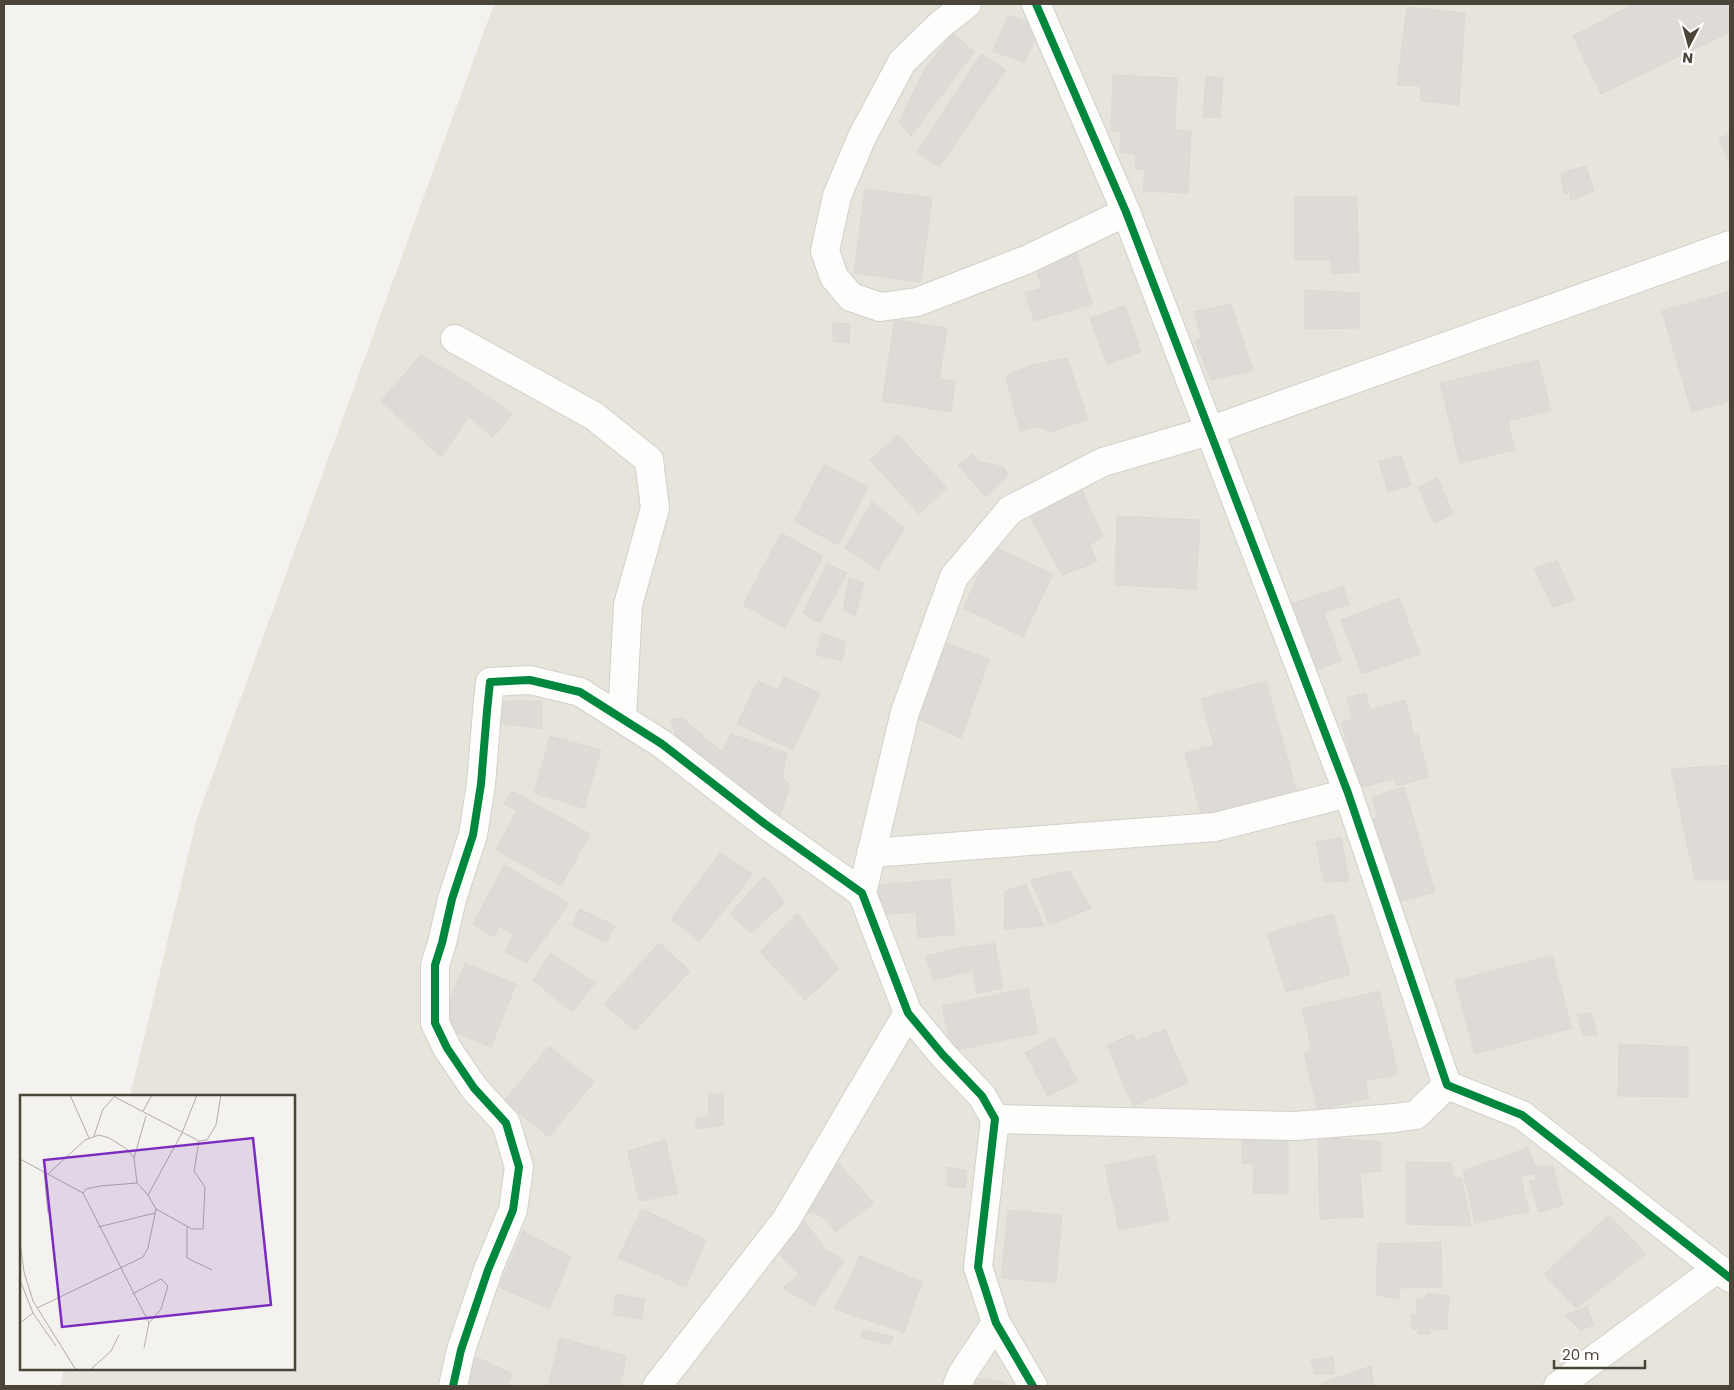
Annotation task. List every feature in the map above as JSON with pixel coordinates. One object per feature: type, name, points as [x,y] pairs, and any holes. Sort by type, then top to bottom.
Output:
[{"type":"street","points":[[967,4],[940,25],[902,62],[862,137],[837,196],[825,251],[834,278],[851,297],[880,307],[917,302],[1026,260],[1126,212]]},
{"type":"street","points":[[1036,4],[1126,212],[1348,793],[1447,1085],[1522,1115],[1724,1273],[1558,1386]]},
{"type":"street","points":[[862,893],[905,712],[954,577],[1010,510],[1103,462],[1209,431],[1730,245]]},
{"type":"street","points":[[455,339],[594,416],[649,460],[655,508],[628,606],[622,718]]},
{"type":"street","points":[[453,1386],[461,1350],[488,1270],[513,1210],[519,1167],[506,1124],[474,1088],[448,1048],[435,1023],[435,965],[452,899],[473,835],[481,784],[490,682],[530,680],[580,692],[622,718],[662,744],[765,824],[862,893],[908,1013],[943,1055],[982,1096],[995,1119],[978,1267],[996,1323],[1033,1386]]},
{"type":"street","points":[[871,853],[1215,827],[1348,793]]},
{"type":"street","points":[[657,1386],[786,1220],[908,1013]]},
{"type":"street","points":[[995,1119],[1313,1125],[1416,1115],[1447,1085]]},
{"type":"street","points":[[957,1386],[962,1374],[996,1323]]},
{"type":"shaded area","points":[[494,4],[1730,4],[1730,1386],[60,1386],[64,1370],[295,1370],[295,1095],[130,1095],[197,818]]},
{"type":"building","points":[[1634,4],[1730,4],[1730,32],[1601,94],[1573,36]]},
{"type":"building","points":[[1407,7],[1465,13],[1459,105],[1421,101],[1420,86],[1397,85]]},
{"type":"building","points":[[1008,15],[1040,27],[1025,63],[993,51]]},
{"type":"building","points":[[953,33],[974,52],[911,136],[899,122],[925,69]]},
{"type":"building","points":[[981,54],[1006,70],[939,167],[917,152]]},
{"type":"building","points":[[1113,75],[1177,78],[1175,130],[1191,131],[1188,193],[1143,191],[1145,169],[1135,169],[1136,154],[1120,152],[1121,131],[1111,131]]},
{"type":"building","points":[[1206,76],[1223,78],[1220,118],[1203,117]]},
{"type":"building","points":[[1730,134],[1730,166],[1719,138]]},
{"type":"building","points":[[1586,166],[1594,191],[1571,201],[1570,192],[1564,194],[1561,173]]},
{"type":"building","points":[[865,189],[932,198],[921,282],[854,273]]},
{"type":"building","points":[[1295,197],[1357,197],[1359,272],[1332,274],[1331,260],[1295,260]]},
{"type":"building","points":[[1076,251],[1092,304],[1034,321],[1025,293],[1042,288],[1035,264]]},
{"type":"building","points":[[1304,290],[1359,293],[1359,328],[1305,329]]},
{"type":"building","points":[[1730,291],[1730,401],[1692,412],[1662,311]]},
{"type":"building","points":[[1231,304],[1253,370],[1211,380],[1195,341],[1202,338],[1194,312]]},
{"type":"building","points":[[1125,306],[1141,352],[1107,364],[1090,318]]},
{"type":"building","points":[[895,320],[947,328],[939,379],[955,381],[951,412],[882,401]]},
{"type":"building","points":[[833,323],[850,324],[849,343],[833,342]]},
{"type":"building","points":[[421,355],[472,385],[512,414],[493,438],[469,417],[441,457],[381,401]]},
{"type":"building","points":[[1067,358],[1088,419],[1050,432],[1037,426],[1020,431],[1006,376],[1031,365]]},
{"type":"building","points":[[1538,360],[1551,410],[1508,421],[1515,450],[1460,463],[1440,383]]},
{"type":"building","points":[[898,435],[947,488],[919,514],[870,460]]},
{"type":"building","points":[[972,454],[977,461],[1003,467],[1008,475],[986,497],[958,465]]},
{"type":"building","points":[[1401,456],[1411,485],[1388,492],[1379,461]]},
{"type":"building","points":[[824,464],[868,487],[838,545],[794,521]]},
{"type":"building","points":[[1438,478],[1453,514],[1434,523],[1418,487]]},
{"type":"building","points":[[1081,488],[1103,536],[1090,545],[1097,562],[1062,575],[1028,513]]},
{"type":"building","points":[[872,501],[905,529],[878,570],[845,548]]},
{"type":"building","points":[[1117,516],[1200,520],[1196,589],[1115,585]]},
{"type":"building","points":[[781,533],[823,556],[785,628],[743,605]]},
{"type":"building","points":[[993,546],[1053,574],[1023,637],[963,608]]},
{"type":"building","points":[[1557,561],[1575,600],[1553,607],[1534,568]]},
{"type":"building","points":[[827,564],[847,573],[820,623],[803,613]]},
{"type":"building","points":[[849,578],[864,583],[855,616],[843,610]]},
{"type":"building","points":[[1343,586],[1349,604],[1324,613],[1341,661],[1312,671],[1289,605]]},
{"type":"building","points":[[1399,598],[1420,654],[1362,674],[1341,620]]},
{"type":"building","points":[[822,633],[846,642],[842,661],[816,655]]},
{"type":"building","points":[[938,640],[989,659],[961,738],[913,717]]},
{"type":"building","points":[[784,677],[820,693],[793,750],[737,724],[758,681],[778,690]]},
{"type":"building","points":[[1266,681],[1297,792],[1202,818],[1185,753],[1214,745],[1201,699]]},
{"type":"building","points":[[1366,693],[1370,710],[1405,700],[1414,735],[1418,734],[1429,777],[1397,786],[1395,778],[1359,788],[1341,722],[1353,719],[1347,698]]},
{"type":"building","points":[[505,701],[542,701],[542,729],[497,723]]},
{"type":"building","points":[[682,718],[722,752],[731,734],[787,753],[782,777],[790,785],[778,823],[681,755],[671,720]]},
{"type":"building","points":[[550,736],[601,750],[584,808],[534,793]]},
{"type":"building","points":[[1730,765],[1730,880],[1695,880],[1671,769]]},
{"type":"building","points":[[1404,787],[1435,892],[1391,904],[1367,821],[1378,817],[1372,797]]},
{"type":"building","points":[[512,791],[590,834],[561,886],[496,850],[517,811],[504,804]]},
{"type":"building","points":[[1341,838],[1349,881],[1324,882],[1316,842]]},
{"type":"building","points":[[720,853],[753,874],[699,941],[671,919]]},
{"type":"building","points":[[504,865],[569,903],[527,963],[505,952],[513,935],[500,927],[493,937],[473,924]]},
{"type":"building","points":[[1069,871],[1091,908],[1050,925],[1031,880]]},
{"type":"building","points":[[764,876],[785,902],[751,933],[730,914]]},
{"type":"building","points":[[950,879],[955,934],[918,938],[916,912],[881,915],[878,885]]},
{"type":"building","points":[[1026,884],[1044,926],[1004,929],[1005,891]]},
{"type":"building","points":[[580,909],[615,926],[606,943],[572,925]]},
{"type":"building","points":[[797,913],[839,969],[805,1000],[760,952]]},
{"type":"building","points":[[1333,914],[1350,975],[1286,992],[1267,933]]},
{"type":"building","points":[[659,943],[690,971],[635,1031],[604,1004]]},
{"type":"building","points":[[995,943],[1003,988],[977,993],[969,947]]},
{"type":"building","points":[[968,946],[971,971],[933,980],[926,956]]},
{"type":"building","points":[[551,953],[595,983],[572,1012],[533,980]]},
{"type":"building","points":[[1552,955],[1572,1028],[1475,1054],[1455,981]]},
{"type":"building","points":[[465,963],[516,984],[491,1047],[439,1026]]},
{"type":"building","points":[[1028,988],[1038,1033],[952,1051],[942,1006]]},
{"type":"building","points":[[1379,991],[1398,1074],[1365,1081],[1369,1098],[1318,1110],[1304,1053],[1312,1051],[1302,1009]]},
{"type":"building","points":[[1591,1013],[1597,1035],[1583,1035],[1577,1014]]},
{"type":"building","points":[[1165,1029],[1188,1083],[1133,1106],[1107,1045],[1133,1034],[1136,1041]]},
{"type":"building","points":[[1054,1037],[1078,1081],[1048,1096],[1025,1053]]},
{"type":"building","points":[[1619,1044],[1688,1047],[1688,1097],[1618,1096]]},
{"type":"building","points":[[549,1046],[594,1082],[549,1137],[504,1101]]},
{"type":"building","points":[[709,1094],[723,1094],[723,1125],[695,1129],[697,1118],[708,1116]]},
{"type":"building","points":[[1318,1137],[1381,1142],[1381,1171],[1360,1173],[1363,1217],[1320,1219]]},
{"type":"building","points":[[1242,1138],[1288,1139],[1288,1194],[1253,1193],[1254,1164],[1242,1163]]},
{"type":"building","points":[[665,1140],[678,1194],[639,1201],[628,1151]]},
{"type":"building","points":[[1528,1148],[1538,1173],[1520,1176],[1529,1211],[1475,1223],[1463,1171]]},
{"type":"building","points":[[830,1154],[874,1203],[836,1232],[827,1220],[814,1212],[804,1214]]},
{"type":"building","points":[[1155,1155],[1169,1220],[1119,1230],[1105,1166]]},
{"type":"building","points":[[1406,1162],[1451,1163],[1454,1176],[1462,1179],[1471,1226],[1406,1224]]},
{"type":"building","points":[[1535,1166],[1553,1166],[1563,1205],[1539,1212],[1529,1181],[1536,1181],[1534,1173],[1538,1173]]},
{"type":"building","points":[[947,1167],[967,1171],[965,1188],[947,1186]]},
{"type":"building","points":[[642,1209],[706,1240],[686,1287],[618,1258]]},
{"type":"building","points":[[1008,1210],[1062,1215],[1056,1283],[1001,1278]]},
{"type":"building","points":[[1609,1215],[1646,1254],[1576,1308],[1544,1274]]},
{"type":"building","points":[[804,1220],[825,1249],[844,1261],[814,1306],[783,1288],[799,1274],[777,1252]]},
{"type":"building","points":[[523,1231],[571,1257],[549,1309],[499,1287]]},
{"type":"building","points":[[1441,1242],[1442,1287],[1400,1288],[1399,1299],[1376,1295],[1378,1244]]},
{"type":"building","points":[[859,1255],[922,1282],[904,1332],[834,1309],[853,1273]]},
{"type":"building","points":[[1427,1293],[1449,1296],[1447,1329],[1430,1330],[1430,1334],[1418,1334],[1418,1330],[1411,1328],[1411,1315],[1417,1314],[1416,1301],[1424,1299]]},
{"type":"building","points":[[616,1294],[645,1299],[642,1319],[613,1315]]},
{"type":"building","points":[[1587,1307],[1594,1325],[1580,1330],[1565,1315]]},
{"type":"building","points":[[863,1330],[893,1337],[890,1345],[861,1337]]},
{"type":"building","points":[[560,1338],[626,1356],[620,1386],[548,1386]]},
{"type":"building","points":[[476,1357],[513,1374],[507,1386],[465,1386]]},
{"type":"building","points":[[1333,1357],[1335,1374],[1314,1374],[1311,1360]]},
{"type":"building","points":[[1371,1366],[1374,1386],[1323,1386],[1322,1383]]},
{"type":"building","points":[[965,1377],[1005,1382],[1003,1386],[961,1386]]},
{"type":"cycle path","points":[[1036,4],[1126,212],[1348,793],[1447,1085],[1522,1115],[1730,1278]]},
{"type":"cycle path","points":[[453,1386],[461,1350],[488,1270],[513,1210],[519,1167],[506,1123],[474,1088],[447,1048],[435,1023],[435,965],[452,899],[473,835],[481,784],[490,682],[530,680],[580,692],[662,744],[765,824],[862,893],[908,1013],[943,1055],[982,1096],[995,1119],[978,1267],[996,1323],[1033,1386]]}]
